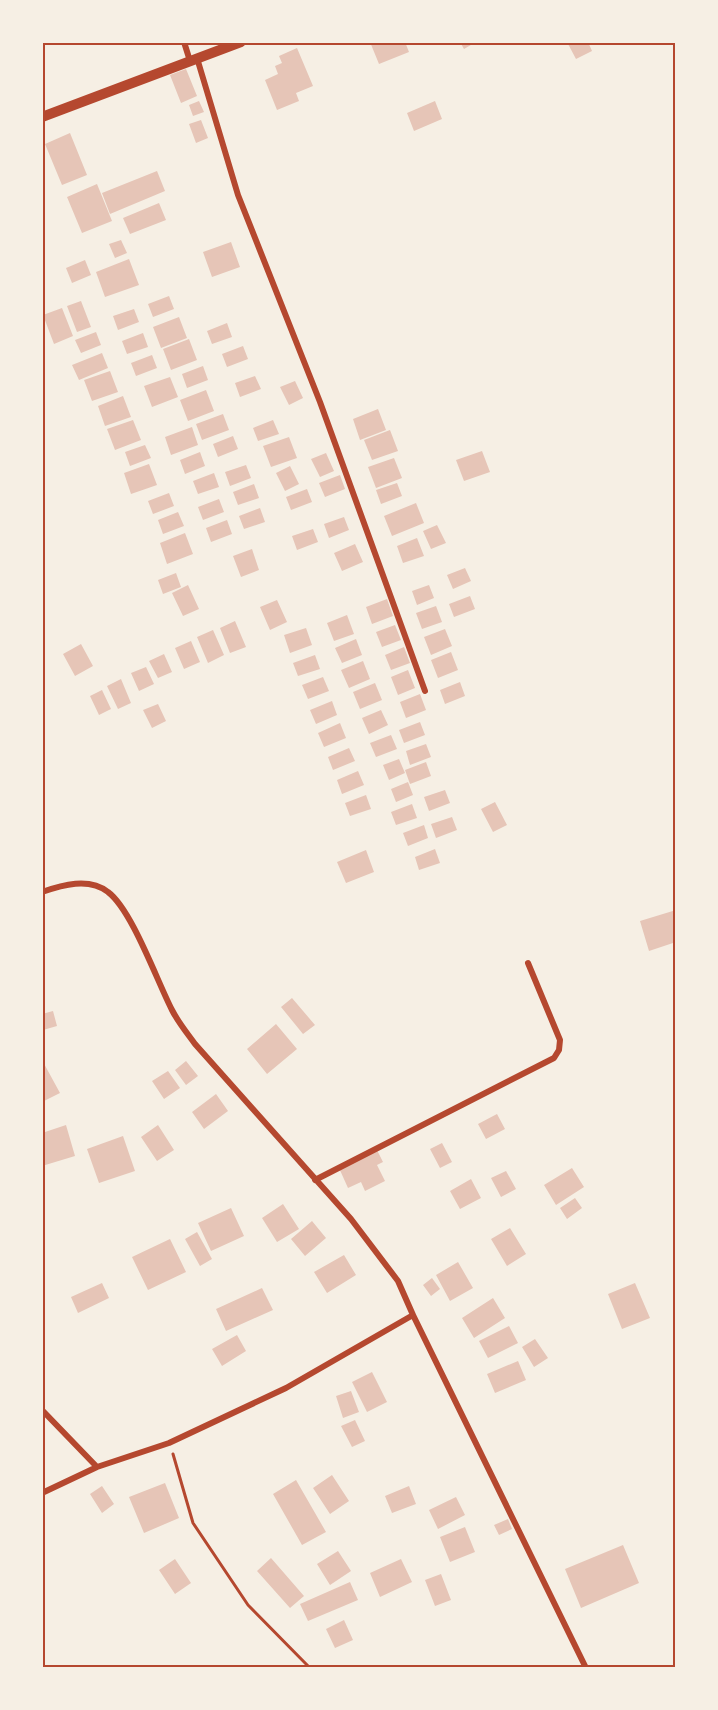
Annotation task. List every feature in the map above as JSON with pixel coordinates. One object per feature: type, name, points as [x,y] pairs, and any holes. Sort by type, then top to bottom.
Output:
[{"type":"street","points":[[184,42],[194,59],[238,195],[328,423],[425,691]]},
{"type":"street","points":[[42,117],[241,42]]},
{"type":"street","points":[[42,892],[66,884],[91,885],[108,892],[126,914],[173,1013],[195,1044],[315,1180],[398,1281],[586,1668]]},
{"type":"street","points":[[315,1180],[554,1058],[559,1050],[560,1040],[528,963]]},
{"type":"street","points":[[42,1493],[97,1467],[169,1443],[286,1388],[413,1315]]},
{"type":"street","points":[[42,1410],[97,1467]]},
{"type":"path","points":[[169,1443],[193,1523],[248,1605],[310,1668]]},
{"type":"building","points":[[370,42],[405,42],[409,52],[379,64]]},
{"type":"building","points":[[460,42],[476,42],[464,49]]},
{"type":"building","points":[[567,42],[588,42],[592,51],[576,59]]},
{"type":"building","points":[[297,48],[313,86],[296,93],[299,101],[277,110],[265,80],[278,74],[275,66],[282,63],[279,56]]},
{"type":"building","points":[[186,69],[197,96],[181,103],[170,75]]},
{"type":"building","points":[[199,101],[204,112],[193,116],[189,105]]},
{"type":"building","points":[[435,101],[442,119],[414,131],[407,113]]},
{"type":"building","points":[[201,120],[208,138],[196,143],[189,124]]},
{"type":"building","points":[[70,133],[87,175],[62,185],[45,144]]},
{"type":"building","points":[[157,171],[165,191],[110,214],[102,193]]},
{"type":"building","points":[[97,184],[112,221],[82,233],[67,197]]},
{"type":"building","points":[[159,203],[166,220],[130,234],[123,218]]},
{"type":"building","points":[[121,240],[127,253],[115,258],[109,244]]},
{"type":"building","points":[[231,242],[240,267],[212,277],[203,252]]},
{"type":"building","points":[[129,259],[139,285],[105,297],[96,272]]},
{"type":"building","points":[[85,260],[91,275],[72,283],[66,268]]},
{"type":"building","points":[[169,296],[174,309],[153,317],[148,304]]},
{"type":"building","points":[[81,301],[91,327],[77,332],[67,306]]},
{"type":"building","points":[[62,308],[73,336],[54,344],[43,315]]},
{"type":"building","points":[[134,309],[139,322],[118,330],[113,316]]},
{"type":"building","points":[[179,317],[187,338],[161,348],[153,327]]},
{"type":"building","points":[[227,323],[232,337],[212,344],[207,331]]},
{"type":"building","points":[[96,332],[101,345],[81,353],[75,340]]},
{"type":"building","points":[[143,333],[148,347],[127,354],[122,341]]},
{"type":"building","points":[[189,339],[197,360],[171,370],[163,349]]},
{"type":"building","points":[[243,346],[248,359],[227,367],[222,354]]},
{"type":"building","points":[[102,353],[108,368],[79,380],[72,365]]},
{"type":"building","points":[[152,355],[157,368],[136,376],[131,363]]},
{"type":"building","points":[[203,366],[208,380],[187,388],[182,374]]},
{"type":"building","points":[[110,371],[118,392],[92,401],[84,380]]},
{"type":"building","points":[[255,376],[261,389],[240,397],[235,383]]},
{"type":"building","points":[[170,377],[178,397],[152,407],[144,386]]},
{"type":"building","points":[[295,381],[303,398],[289,405],[280,387]]},
{"type":"building","points":[[206,390],[214,411],[188,421],[180,400]]},
{"type":"building","points":[[123,396],[131,417],[105,426],[98,406]]},
{"type":"building","points":[[378,409],[386,430],[360,440],[353,419]]},
{"type":"building","points":[[223,414],[229,430],[202,440],[196,424]]},
{"type":"building","points":[[133,420],[141,440],[115,450],[107,429]]},
{"type":"building","points":[[273,420],[279,434],[258,441],[253,428]]},
{"type":"building","points":[[192,427],[198,445],[171,455],[165,437]]},
{"type":"building","points":[[390,430],[398,451],[372,460],[364,440]]},
{"type":"building","points":[[233,436],[238,449],[218,457],[213,444]]},
{"type":"building","points":[[289,437],[297,458],[271,467],[263,446]]},
{"type":"building","points":[[145,445],[151,458],[130,466],[125,452]]},
{"type":"building","points":[[482,451],[490,472],[464,481],[456,460]]},
{"type":"building","points":[[200,452],[205,466],[185,474],[180,460]]},
{"type":"building","points":[[326,453],[334,471],[320,477],[311,459]]},
{"type":"building","points":[[394,458],[402,478],[376,488],[368,467]]},
{"type":"building","points":[[149,464],[157,485],[131,494],[124,473]]},
{"type":"building","points":[[246,465],[251,478],[230,486],[225,472]]},
{"type":"building","points":[[290,466],[299,484],[285,491],[276,473]]},
{"type":"building","points":[[214,473],[219,487],[198,494],[193,481]]},
{"type":"building","points":[[340,475],[345,489],[325,497],[319,483]]},
{"type":"building","points":[[397,483],[402,496],[381,504],[376,490]]},
{"type":"building","points":[[254,484],[259,498],[238,505],[233,492]]},
{"type":"building","points":[[307,489],[312,502],[291,510],[286,497]]},
{"type":"building","points":[[169,493],[174,506],[153,514],[148,501]]},
{"type":"building","points":[[219,499],[224,512],[203,520],[198,507]]},
{"type":"building","points":[[416,503],[424,523],[392,536],[384,516]]},
{"type":"building","points":[[260,508],[265,522],[244,529],[239,516]]},
{"type":"building","points":[[178,512],[184,526],[163,534],[158,520]]},
{"type":"building","points":[[344,517],[349,530],[329,538],[324,524]]},
{"type":"building","points":[[227,520],[232,534],[211,542],[206,528]]},
{"type":"building","points":[[437,525],[446,543],[431,549],[423,531]]},
{"type":"building","points":[[313,529],[318,542],[297,550],[292,536]]},
{"type":"building","points":[[185,533],[193,554],[167,564],[160,543]]},
{"type":"building","points":[[417,538],[424,556],[403,563],[397,546]]},
{"type":"building","points":[[355,544],[363,562],[342,571],[334,553]]},
{"type":"building","points":[[252,549],[259,570],[241,577],[233,556]]},
{"type":"building","points":[[465,568],[471,581],[453,589],[447,575]]},
{"type":"building","points":[[176,573],[181,587],[163,594],[158,580]]},
{"type":"building","points":[[188,585],[199,609],[183,616],[172,593]]},
{"type":"building","points":[[429,585],[434,598],[417,605],[412,591]]},
{"type":"building","points":[[470,596],[475,609],[454,617],[449,604]]},
{"type":"building","points":[[387,599],[393,616],[372,624],[366,607]]},
{"type":"building","points":[[277,600],[287,622],[270,630],[260,607]]},
{"type":"building","points":[[436,606],[442,622],[422,629],[416,613]]},
{"type":"building","points":[[347,615],[354,634],[334,641],[327,623]]},
{"type":"building","points":[[235,621],[246,647],[230,653],[220,628]]},
{"type":"building","points":[[395,625],[401,640],[382,647],[376,632]]},
{"type":"building","points":[[306,628],[312,645],[290,653],[284,635]]},
{"type":"building","points":[[445,629],[452,646],[431,655],[424,637]]},
{"type":"building","points":[[213,630],[224,655],[208,663],[197,637]]},
{"type":"building","points":[[356,639],[362,655],[342,663],[335,648]]},
{"type":"building","points":[[191,641],[200,662],[184,669],[175,648]]},
{"type":"building","points":[[81,644],[93,666],[75,676],[63,654]]},
{"type":"building","points":[[404,647],[410,663],[391,670],[385,655]]},
{"type":"building","points":[[451,652],[458,670],[438,678],[431,660]]},
{"type":"building","points":[[164,654],[172,672],[158,678],[149,661]]},
{"type":"building","points":[[315,655],[320,669],[298,676],[293,663]]},
{"type":"building","points":[[363,661],[370,679],[349,688],[341,670]]},
{"type":"building","points":[[146,667],[154,684],[139,691],[131,673]]},
{"type":"building","points":[[408,670],[415,688],[398,695],[391,677]]},
{"type":"building","points":[[323,677],[329,691],[308,699],[302,685]]},
{"type":"building","points":[[121,679],[131,703],[118,709],[107,686]]},
{"type":"building","points":[[460,682],[465,696],[445,704],[440,690]]},
{"type":"building","points":[[375,683],[382,700],[360,709],[353,692]]},
{"type":"building","points":[[102,690],[111,709],[99,715],[90,696]]},
{"type":"building","points":[[420,694],[426,710],[406,718],[400,702]]},
{"type":"building","points":[[332,701],[337,715],[316,724],[310,710]]},
{"type":"building","points":[[158,704],[166,721],[152,728],[143,710]]},
{"type":"building","points":[[381,710],[388,725],[369,734],[362,718]]},
{"type":"building","points":[[420,722],[425,735],[404,743],[399,730]]},
{"type":"building","points":[[340,723],[346,738],[324,747],[318,733]]},
{"type":"building","points":[[391,735],[397,749],[376,757],[370,743]]},
{"type":"building","points":[[426,744],[431,757],[410,765],[406,751]]},
{"type":"building","points":[[349,748],[355,761],[333,770],[328,757]]},
{"type":"building","points":[[399,759],[405,773],[389,780],[383,765]]},
{"type":"building","points":[[426,762],[431,776],[410,784],[405,770]]},
{"type":"building","points":[[358,771],[364,785],[342,794],[337,780]]},
{"type":"building","points":[[408,782],[413,795],[396,802],[391,789]]},
{"type":"building","points":[[445,790],[450,803],[429,811],[424,797]]},
{"type":"building","points":[[366,795],[371,809],[350,816],[345,803]]},
{"type":"building","points":[[495,802],[507,825],[493,832],[481,809]]},
{"type":"building","points":[[412,804],[417,818],[396,825],[391,812]]},
{"type":"building","points":[[452,817],[457,830],[436,838],[431,824]]},
{"type":"building","points":[[424,825],[428,838],[408,846],[403,833]]},
{"type":"building","points":[[435,849],[440,863],[419,870],[415,857]]},
{"type":"building","points":[[366,850],[374,872],[346,883],[337,862]]},
{"type":"building","points":[[676,910],[676,942],[649,951],[640,921]]},
{"type":"building","points":[[292,998],[315,1025],[303,1034],[281,1007]]},
{"type":"building","points":[[53,1011],[57,1026],[43,1030],[42,1014]]},
{"type":"building","points":[[276,1024],[297,1049],[267,1074],[247,1049]]},
{"type":"building","points":[[42,1060],[60,1093],[42,1102]]},
{"type":"building","points":[[186,1061],[198,1076],[186,1085],[175,1070]]},
{"type":"building","points":[[168,1071],[180,1088],[164,1099],[152,1081]]},
{"type":"building","points":[[216,1094],[228,1111],[204,1129],[192,1112]]},
{"type":"building","points":[[497,1114],[505,1129],[486,1139],[478,1124]]},
{"type":"building","points":[[66,1125],[75,1156],[42,1166],[42,1133]]},
{"type":"building","points":[[158,1125],[174,1150],[157,1161],[141,1137]]},
{"type":"building","points":[[123,1136],[135,1171],[99,1183],[87,1149]]},
{"type":"building","points":[[442,1143],[452,1162],[440,1168],[430,1149]]},
{"type":"building","points":[[377,1150],[383,1162],[377,1165],[385,1181],[365,1191],[361,1182],[348,1188],[339,1168]]},
{"type":"building","points":[[572,1168],[584,1187],[556,1205],[544,1185]]},
{"type":"building","points":[[506,1171],[516,1189],[501,1197],[491,1178]]},
{"type":"building","points":[[471,1179],[481,1198],[460,1209],[450,1191]]},
{"type":"building","points":[[575,1198],[582,1208],[567,1219],[560,1208]]},
{"type":"building","points":[[283,1204],[299,1229],[277,1242],[262,1218]]},
{"type":"building","points":[[231,1208],[244,1236],[211,1251],[198,1223]]},
{"type":"building","points":[[312,1221],[326,1238],[305,1256],[291,1239]]},
{"type":"building","points":[[510,1228],[526,1254],[507,1266],[491,1239]]},
{"type":"building","points":[[197,1232],[212,1259],[200,1266],[185,1239]]},
{"type":"building","points":[[170,1239],[186,1272],[148,1290],[132,1257]]},
{"type":"building","points":[[344,1255],[356,1275],[327,1293],[314,1272]]},
{"type":"building","points":[[458,1262],[473,1288],[450,1301],[436,1275]]},
{"type":"building","points":[[432,1278],[440,1289],[431,1296],[423,1285]]},
{"type":"building","points":[[102,1283],[109,1298],[78,1313],[71,1297]]},
{"type":"building","points":[[635,1283],[650,1318],[622,1329],[608,1294]]},
{"type":"building","points":[[262,1288],[273,1310],[226,1331],[216,1309]]},
{"type":"building","points":[[493,1298],[505,1318],[474,1338],[462,1318]]},
{"type":"building","points":[[509,1326],[518,1343],[488,1358],[479,1341]]},
{"type":"building","points":[[237,1335],[246,1351],[222,1366],[212,1349]]},
{"type":"building","points":[[535,1339],[548,1358],[534,1367],[522,1347]]},
{"type":"building","points":[[518,1361],[526,1380],[495,1393],[487,1374]]},
{"type":"building","points":[[372,1372],[387,1402],[367,1412],[352,1382]]},
{"type":"building","points":[[351,1391],[359,1412],[343,1418],[336,1396]]},
{"type":"building","points":[[355,1420],[365,1441],[352,1447],[341,1426]]},
{"type":"building","points":[[332,1475],[349,1501],[330,1514],[313,1488]]},
{"type":"building","points":[[296,1480],[326,1532],[302,1545],[273,1494]]},
{"type":"building","points":[[165,1483],[179,1518],[144,1533],[129,1497]]},
{"type":"building","points":[[102,1486],[114,1504],[102,1513],[90,1494]]},
{"type":"building","points":[[409,1486],[416,1504],[392,1513],[385,1496]]},
{"type":"building","points":[[456,1497],[465,1515],[438,1529],[429,1510]]},
{"type":"building","points":[[508,1519],[512,1529],[499,1535],[494,1525]]},
{"type":"building","points":[[465,1527],[475,1552],[450,1562],[440,1537]]},
{"type":"building","points":[[623,1545],[639,1583],[581,1608],[565,1569]]},
{"type":"building","points":[[338,1551],[351,1571],[330,1585],[317,1564]]},
{"type":"building","points":[[271,1558],[304,1596],[290,1608],[257,1571]]},
{"type":"building","points":[[175,1559],[191,1583],[175,1594],[159,1570]]},
{"type":"building","points":[[401,1559],[412,1582],[380,1597],[370,1573]]},
{"type":"building","points":[[441,1574],[451,1600],[435,1606],[425,1580]]},
{"type":"building","points":[[350,1582],[358,1600],[308,1621],[300,1604]]},
{"type":"building","points":[[344,1620],[353,1640],[335,1648],[326,1629]]}]
